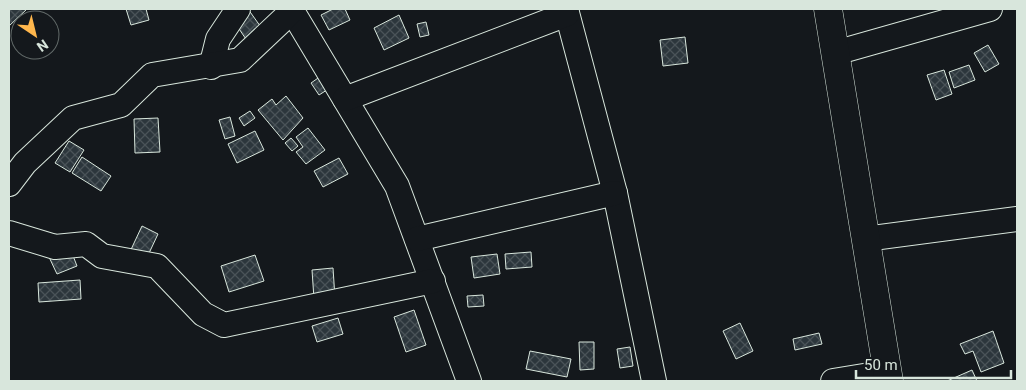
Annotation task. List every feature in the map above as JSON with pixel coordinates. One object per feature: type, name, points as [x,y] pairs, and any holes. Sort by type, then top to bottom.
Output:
[{"type":"highway","points":[[828,9],[889,377]]},
{"type":"street","points":[[211,66],[218,39],[238,9]]},
{"type":"street","points":[[836,52],[990,9]]},
{"type":"street","points":[[9,184],[24,163],[73,118],[120,105],[152,75],[240,60],[291,10],[397,186],[469,381]]},
{"type":"street","points":[[345,99],[567,11],[616,193],[654,381]]},
{"type":"street","points":[[417,239],[616,193]]},
{"type":"street","points":[[865,240],[1017,219]]},
{"type":"street","points":[[9,232],[55,247],[86,244],[102,256],[157,266],[203,314],[224,325],[433,280]]},
{"type":"street","points":[[833,381],[889,377]]},
{"type":"building","points":[[9,9],[27,9],[10,10],[9,26]]},
{"type":"building","points":[[126,9],[146,9],[149,20],[131,25]]},
{"type":"building","points":[[248,9],[268,37],[252,48],[233,20]]},
{"type":"building","points":[[333,9],[345,9],[350,20],[329,30],[321,15]]},
{"type":"building","points":[[399,15],[409,38],[384,50],[374,28]]},
{"type":"building","points":[[426,22],[429,35],[420,37],[417,24]]},
{"type":"building","points":[[685,37],[688,63],[663,66],[660,40]]},
{"type":"building","points":[[988,45],[999,64],[985,72],[974,53]]},
{"type":"building","points":[[969,65],[975,80],[954,88],[949,72]]},
{"type":"building","points":[[944,70],[952,94],[936,100],[927,75]]},
{"type":"building","points":[[321,76],[330,88],[319,95],[311,83]]},
{"type":"building","points":[[286,96],[303,118],[283,140],[258,110],[272,99],[276,105]]},
{"type":"building","points":[[250,111],[255,118],[244,126],[239,118]]},
{"type":"building","points":[[230,117],[235,136],[225,139],[219,120]]},
{"type":"building","points":[[158,118],[160,152],[135,153],[134,119]]},
{"type":"building","points":[[308,128],[325,150],[306,164],[296,152],[303,147],[296,137]]},
{"type":"building","points":[[255,131],[264,150],[237,163],[228,144]]},
{"type":"building","points":[[291,138],[298,146],[292,151],[285,143]]},
{"type":"building","points":[[69,141],[84,150],[70,172],[55,163]]},
{"type":"building","points":[[82,157],[111,176],[101,191],[72,173]]},
{"type":"building","points":[[339,158],[348,174],[323,187],[314,171]]},
{"type":"building","points":[[142,226],[158,234],[143,266],[127,258]]},
{"type":"building","points":[[70,248],[77,266],[57,274],[49,257]]},
{"type":"building","points":[[531,252],[532,267],[506,269],[505,254]]},
{"type":"building","points":[[497,254],[500,274],[474,278],[471,257]]},
{"type":"building","points":[[255,255],[264,281],[229,292],[221,266]]},
{"type":"building","points":[[333,268],[335,298],[314,299],[312,270]]},
{"type":"building","points":[[80,280],[81,299],[39,302],[38,283]]},
{"type":"building","points":[[483,295],[484,306],[468,307],[467,296]]},
{"type":"building","points":[[414,310],[426,345],[406,352],[394,317]]},
{"type":"building","points":[[338,318],[343,334],[317,342],[312,326]]},
{"type":"building","points":[[740,323],[753,351],[736,359],[723,331]]},
{"type":"building","points":[[993,331],[1004,363],[981,372],[973,351],[965,354],[960,344]]},
{"type":"building","points":[[819,333],[822,344],[795,350],[793,339]]},
{"type":"building","points":[[579,342],[594,342],[594,369],[580,370]]},
{"type":"building","points":[[630,347],[633,366],[620,368],[617,349]]},
{"type":"building","points":[[530,351],[571,359],[567,377],[526,369]]},
{"type":"building","points":[[972,370],[977,381],[947,381]]}]
